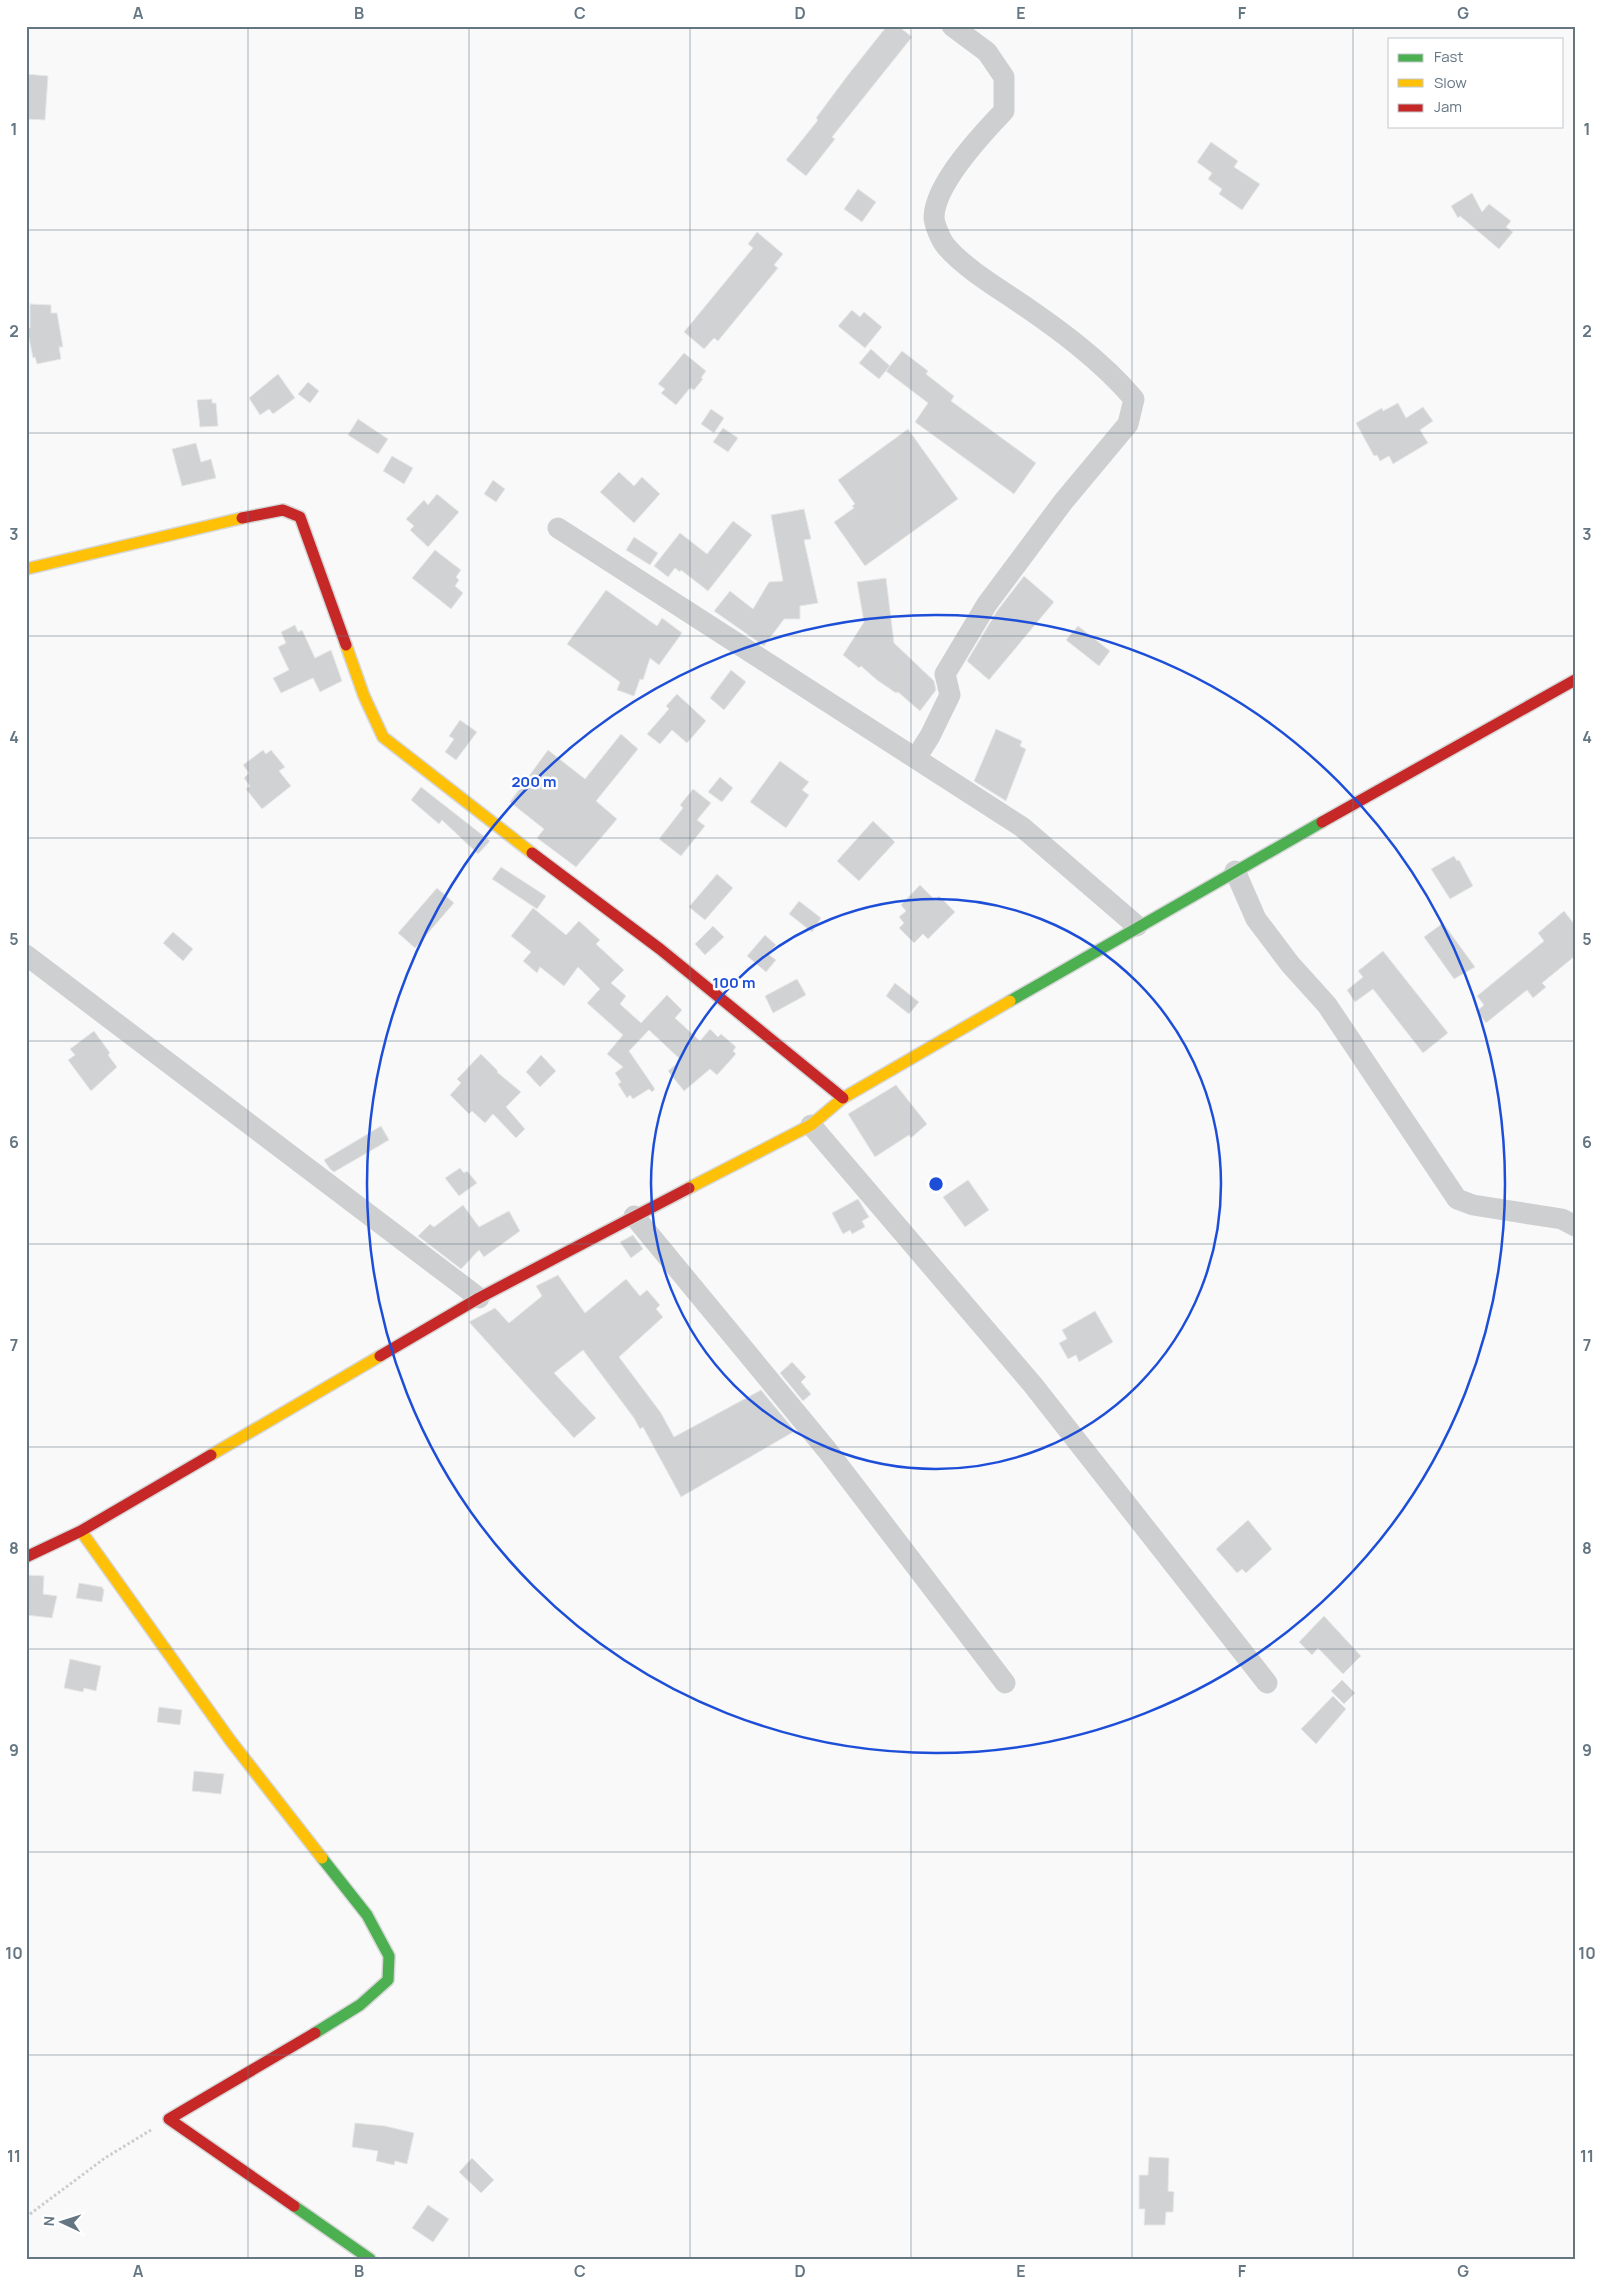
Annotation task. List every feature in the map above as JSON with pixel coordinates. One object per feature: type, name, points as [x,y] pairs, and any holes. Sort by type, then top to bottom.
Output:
[{"type":"street","points":[[916,758],[930,736],[950,695],[945,674],[987,604],[1063,502],[1128,424],[1134,399],[1117,378],[1046,321],[977,273],[945,245],[934,218],[942,188],[978,138],[1004,111],[1004,77],[987,52],[952,26]]},
{"type":"street","points":[[26,569],[267,512],[284,510],[300,517],[364,696],[384,737],[540,860],[660,949],[843,1098]]},
{"type":"street","points":[[558,528],[1022,826],[1137,926]]},
{"type":"street","points":[[26,1557],[81,1531],[479,1298],[811,1125],[843,1098],[1137,926],[1575,680]]},
{"type":"street","points":[[1235,871],[1256,919],[1290,964],[1328,1006],[1457,1199],[1473,1205],[1562,1218],[1575,1226]]},
{"type":"street","points":[[26,955],[479,1298]]},
{"type":"street","points":[[811,1125],[1033,1386],[1266,1683]]},
{"type":"street","points":[[634,1216],[828,1450],[1005,1683]]},
{"type":"street","points":[[81,1531],[230,1740],[367,1915],[389,1956],[388,1980],[360,2005],[232,2083],[169,2118],[370,2259]]},
{"type":"path","points":[[26,2217],[105,2158],[169,2118]]},
{"type":"building","points":[[887,26],[898,26],[912,37],[832,137],[835,139],[806,176],[786,160],[818,120],[816,118],[848,75]]},
{"type":"building","points":[[26,74],[48,76],[45,120],[26,119]]},
{"type":"building","points":[[1211,142],[1238,161],[1234,167],[1260,184],[1242,210],[1219,194],[1222,189],[1208,179],[1212,173],[1197,162]]},
{"type":"building","points":[[858,189],[876,202],[862,222],[844,209]]},
{"type":"building","points":[[1472,193],[1482,212],[1489,204],[1511,221],[1506,227],[1513,232],[1499,249],[1460,216],[1458,218],[1451,206]]},
{"type":"building","points":[[757,232],[783,254],[774,265],[778,268],[718,341],[714,338],[704,349],[684,332],[753,248],[748,244]]},
{"type":"building","points":[[30,304],[51,305],[51,313],[57,313],[63,347],[59,347],[61,359],[37,364],[35,357],[33,358],[27,328],[30,328]]},
{"type":"building","points":[[852,310],[860,317],[864,312],[882,327],[865,348],[838,326]]},
{"type":"building","points":[[871,349],[890,366],[879,379],[859,363]]},
{"type":"building","points":[[902,351],[928,371],[926,374],[954,396],[951,401],[1036,463],[1014,494],[915,422],[928,403],[886,371]]},
{"type":"building","points":[[684,353],[706,371],[701,378],[703,379],[694,390],[690,388],[676,405],[661,393],[665,389],[658,384]]},
{"type":"building","points":[[278,374],[295,398],[273,414],[269,409],[260,415],[249,398]]},
{"type":"building","points":[[308,382],[319,391],[310,403],[298,394]]},
{"type":"building","points":[[212,399],[212,403],[216,403],[218,426],[200,427],[197,400]]},
{"type":"building","points":[[1398,403],[1406,418],[1423,407],[1433,421],[1420,430],[1428,443],[1393,464],[1389,456],[1380,461],[1377,455],[1374,456],[1356,423],[1382,408],[1383,411]]},
{"type":"building","points":[[711,409],[724,418],[714,433],[701,424]]},
{"type":"building","points":[[358,419],[388,439],[378,454],[348,435]]},
{"type":"building","points":[[723,428],[738,438],[728,452],[713,442]]},
{"type":"building","points":[[908,429],[958,499],[865,566],[834,522],[854,508],[852,506],[855,504],[838,480]]},
{"type":"building","points":[[196,443],[201,462],[211,459],[216,478],[182,486],[172,449]]},
{"type":"building","points":[[392,456],[413,468],[404,484],[383,471]]},
{"type":"building","points":[[619,472],[634,486],[642,477],[660,494],[634,523],[600,492]]},
{"type":"building","points":[[493,480],[505,489],[496,502],[484,494]]},
{"type":"building","points":[[437,494],[459,512],[428,547],[410,530],[414,526],[406,519],[424,500],[428,505]]},
{"type":"building","points":[[804,509],[811,539],[804,540],[818,603],[800,606],[800,619],[784,619],[764,646],[714,611],[730,591],[753,609],[769,582],[783,581],[771,515]]},
{"type":"building","points":[[733,521],[752,535],[708,591],[681,570],[680,572],[675,568],[668,577],[654,566],[680,533],[707,554]]},
{"type":"building","points":[[634,537],[658,553],[650,565],[626,550]]},
{"type":"building","points":[[435,550],[461,570],[456,577],[459,580],[455,586],[463,593],[451,609],[412,578]]},
{"type":"building","points":[[1024,576],[1054,602],[989,680],[967,661],[997,611]]},
{"type":"building","points":[[886,578],[894,643],[934,681],[936,690],[920,711],[898,692],[896,693],[861,666],[859,668],[843,655],[864,622],[857,582]]},
{"type":"building","points":[[606,590],[657,626],[662,618],[682,633],[659,665],[650,658],[643,680],[640,679],[634,696],[617,690],[620,682],[567,644]]},
{"type":"building","points":[[295,625],[298,632],[302,630],[315,658],[331,650],[342,681],[320,692],[313,678],[281,693],[273,678],[289,670],[278,647],[286,643],[281,632]]},
{"type":"building","points":[[1078,626],[1110,651],[1099,666],[1066,640]]},
{"type":"building","points":[[731,670],[746,682],[724,710],[710,698]]},
{"type":"building","points":[[677,694],[706,721],[687,743],[672,730],[660,744],[647,734],[669,709],[666,706]]},
{"type":"building","points":[[460,720],[477,732],[456,760],[445,752],[454,739],[449,736]]},
{"type":"building","points":[[996,729],[1022,741],[1020,746],[1026,749],[1006,801],[974,781]]},
{"type":"building","points":[[621,734],[638,749],[596,801],[617,819],[576,867],[537,838],[544,829],[510,802],[548,750],[585,779]]},
{"type":"building","points":[[263,750],[266,754],[271,750],[285,767],[279,771],[291,786],[262,809],[246,789],[250,786],[244,778],[249,773],[243,765]]},
{"type":"building","points":[[780,761],[809,782],[802,790],[809,795],[786,828],[750,802]]},
{"type":"building","points":[[720,777],[733,788],[722,802],[708,792]]},
{"type":"building","points":[[421,787],[490,841],[478,854],[442,820],[439,824],[411,800]]},
{"type":"building","points":[[693,789],[711,803],[697,820],[705,826],[681,856],[659,839],[683,808],[680,805]]},
{"type":"building","points":[[873,821],[895,842],[859,881],[837,861]]},
{"type":"building","points":[[1454,856],[1457,861],[1459,860],[1473,886],[1450,899],[1431,869]]},
{"type":"building","points":[[501,867],[546,896],[537,909],[492,879]]},
{"type":"building","points":[[717,874],[733,888],[705,920],[689,907]]},
{"type":"building","points":[[920,885],[935,900],[939,896],[955,912],[928,939],[923,934],[914,943],[899,928],[904,923],[899,917],[906,911],[901,905]]},
{"type":"building","points":[[437,888],[454,903],[415,948],[398,933]]},
{"type":"building","points":[[799,901],[821,918],[812,932],[789,914]]},
{"type":"building","points":[[533,908],[566,935],[579,921],[600,940],[596,944],[624,970],[611,983],[626,996],[620,1004],[641,1023],[667,995],[682,1010],[675,1018],[700,1041],[710,1029],[718,1037],[721,1034],[736,1047],[733,1051],[736,1054],[717,1075],[710,1069],[684,1091],[668,1071],[681,1060],[649,1030],[629,1051],[655,1089],[652,1092],[649,1089],[633,1099],[630,1095],[627,1098],[618,1084],[621,1082],[615,1073],[623,1067],[607,1054],[623,1035],[587,1003],[600,989],[578,967],[564,986],[540,967],[537,973],[523,961],[531,952],[511,936]]},
{"type":"building","points":[[1564,911],[1575,925],[1575,956],[1542,983],[1546,987],[1533,998],[1527,990],[1486,1023],[1477,1011],[1484,1005],[1477,996],[1544,941],[1538,933]]},
{"type":"building","points":[[1443,923],[1475,967],[1454,979],[1424,937]]},
{"type":"building","points":[[713,926],[724,937],[705,955],[695,944]]},
{"type":"building","points":[[173,932],[193,949],[183,961],[163,943]]},
{"type":"building","points":[[765,935],[776,945],[768,954],[776,960],[766,972],[747,956]]},
{"type":"building","points":[[1383,951],[1448,1033],[1423,1053],[1373,989],[1355,1002],[1347,990],[1363,977],[1358,971]]},
{"type":"building","points":[[797,979],[806,995],[773,1013],[765,996]]},
{"type":"building","points":[[895,983],[919,1002],[909,1014],[886,996]]},
{"type":"building","points":[[94,1031],[110,1053],[108,1055],[117,1067],[91,1091],[68,1060],[75,1055],[70,1049]]},
{"type":"building","points":[[481,1054],[497,1072],[521,1092],[506,1107],[525,1129],[516,1138],[493,1114],[485,1123],[472,1111],[469,1114],[450,1095],[461,1083],[457,1079]]},
{"type":"building","points":[[541,1055],[556,1071],[540,1087],[526,1072]]},
{"type":"building","points":[[896,1085],[927,1124],[911,1138],[909,1135],[875,1157],[848,1114]]},
{"type":"building","points":[[381,1126],[389,1140],[334,1172],[330,1169],[324,1160]]},
{"type":"building","points":[[460,1168],[464,1173],[467,1171],[477,1183],[459,1196],[445,1178]]},
{"type":"building","points":[[968,1180],[989,1210],[965,1227],[943,1197]]},
{"type":"building","points":[[858,1199],[869,1217],[862,1221],[865,1227],[852,1234],[850,1230],[843,1234],[832,1213]]},
{"type":"building","points":[[463,1205],[479,1227],[509,1211],[520,1231],[484,1257],[479,1250],[461,1269],[418,1236],[430,1224],[434,1227]]},
{"type":"building","points":[[633,1235],[643,1249],[631,1258],[620,1242]]},
{"type":"building","points":[[558,1275],[585,1313],[626,1279],[640,1296],[647,1290],[660,1305],[656,1309],[663,1317],[619,1357],[661,1413],[674,1437],[761,1390],[795,1431],[681,1497],[643,1427],[640,1429],[634,1418],[583,1350],[554,1373],[596,1418],[574,1438],[469,1322],[495,1308],[509,1323],[542,1296],[536,1286]]},
{"type":"building","points":[[1095,1311],[1113,1342],[1079,1362],[1076,1355],[1068,1359],[1059,1343],[1067,1339],[1062,1330]]},
{"type":"building","points":[[792,1362],[806,1377],[801,1382],[811,1394],[803,1401],[780,1373]]},
{"type":"building","points":[[1248,1520],[1272,1549],[1246,1573],[1242,1569],[1237,1573],[1216,1549]]},
{"type":"building","points":[[26,1575],[44,1576],[43,1594],[57,1596],[52,1618],[26,1615]]},
{"type":"building","points":[[79,1583],[102,1587],[104,1590],[102,1602],[76,1598]]},
{"type":"building","points":[[1324,1616],[1361,1656],[1343,1674],[1318,1648],[1312,1655],[1299,1642]]},
{"type":"building","points":[[70,1659],[101,1666],[96,1691],[84,1688],[83,1692],[64,1688]]},
{"type":"building","points":[[1342,1680],[1355,1693],[1344,1704],[1331,1691]]},
{"type":"building","points":[[1333,1696],[1346,1709],[1316,1744],[1301,1729]]},
{"type":"building","points":[[159,1707],[182,1710],[180,1725],[157,1722]]},
{"type":"building","points":[[194,1771],[224,1774],[221,1794],[192,1791]]},
{"type":"building","points":[[355,2123],[385,2126],[414,2133],[407,2164],[395,2161],[394,2165],[376,2161],[378,2151],[352,2147]]},
{"type":"building","points":[[1149,2157],[1169,2158],[1168,2191],[1174,2192],[1173,2212],[1166,2212],[1165,2225],[1144,2225],[1145,2209],[1139,2209],[1139,2175],[1148,2175]]},
{"type":"building","points":[[472,2158],[494,2180],[481,2193],[459,2172]]},
{"type":"building","points":[[428,2205],[449,2219],[433,2242],[412,2228]]},
{"type":"traffic: fast","points":[[1010,1001],[1322,822]]},
{"type":"traffic: fast","points":[[315,2033],[360,2005],[388,1980],[389,1956],[367,1915],[322,1858]]},
{"type":"traffic: fast","points":[[294,2206],[370,2259]]},
{"type":"traffic: slow","points":[[26,569],[242,518]]},
{"type":"traffic: slow","points":[[346,645],[364,696],[383,737],[532,853]]},
{"type":"traffic: slow","points":[[689,1188],[811,1125],[843,1098],[1010,1001]]},
{"type":"traffic: slow","points":[[211,1455],[380,1356]]},
{"type":"traffic: slow","points":[[81,1531],[230,1740],[322,1858]]},
{"type":"traffic: jam","points":[[242,518],[283,510],[300,517],[346,645]]},
{"type":"traffic: jam","points":[[1322,822],[1575,680]]},
{"type":"traffic: jam","points":[[532,853],[660,949],[843,1098]]},
{"type":"traffic: jam","points":[[380,1356],[479,1298],[689,1188]]},
{"type":"traffic: jam","points":[[26,1557],[81,1531],[211,1455]]},
{"type":"traffic: jam","points":[[294,2206],[169,2119],[315,2033]]}]
